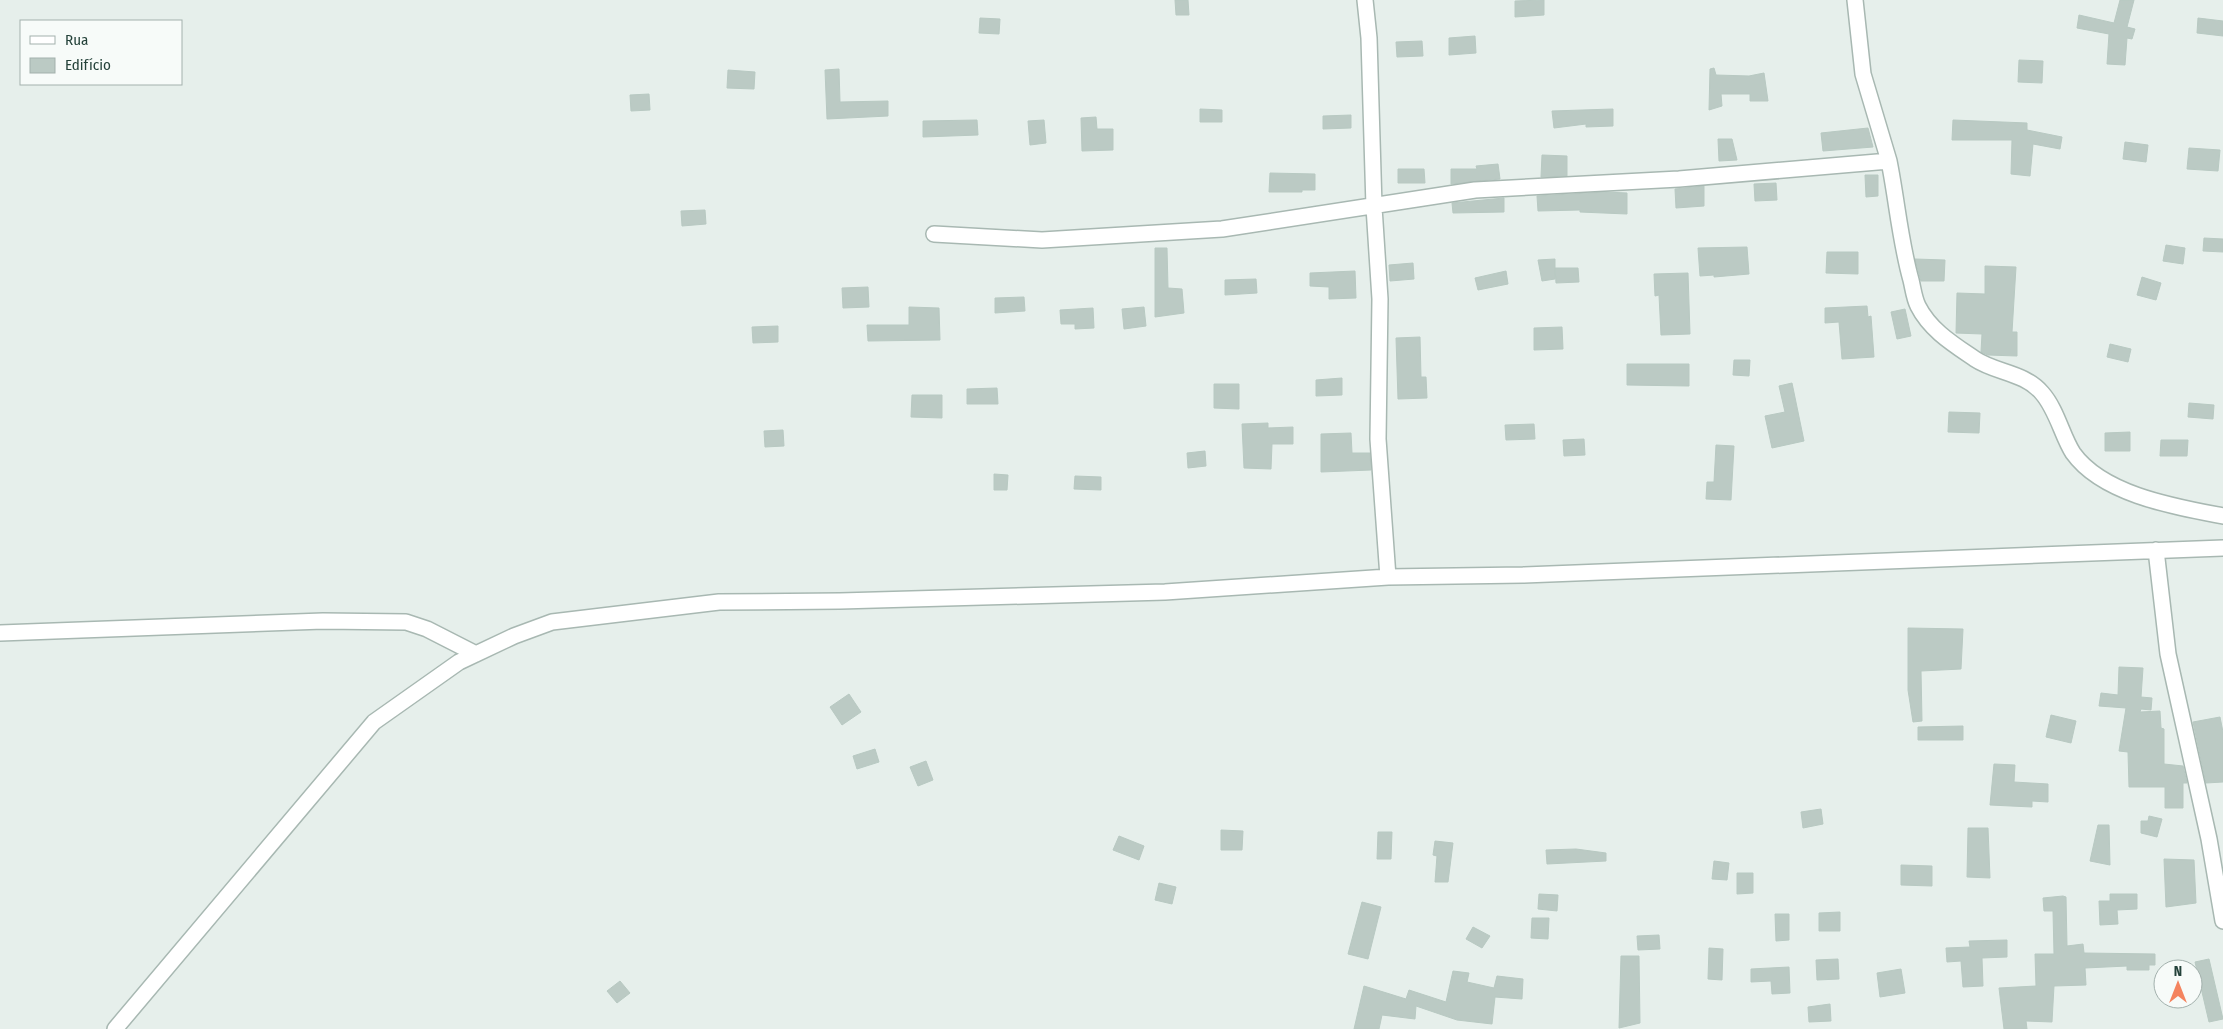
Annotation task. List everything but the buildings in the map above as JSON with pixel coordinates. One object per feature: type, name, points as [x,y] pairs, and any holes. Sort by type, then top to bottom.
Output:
[{"type":"street","points":[[1365,0],[1369,38],[1374,207],[1380,299],[1378,439],[1388,577]]},
{"type":"street","points":[[1855,0],[1863,74],[1889,161],[1907,266],[1917,305],[1943,338],[1982,363],[2026,379],[2042,393],[2062,426],[2072,452],[2084,465],[2133,494],[2165,504],[2223,516]]},
{"type":"street","points":[[934,234],[1042,240],[1222,229],[1475,190],[1679,179],[1889,161]]},
{"type":"street","points":[[115,1029],[374,722],[459,662],[552,622],[719,602],[840,601],[1165,592],[1388,577],[1523,575],[2223,548]]},
{"type":"street","points":[[2156,550],[2168,654],[2208,839],[2223,921]]},
{"type":"street","points":[[0,633],[314,621],[406,622],[427,629],[476,654]]}]
